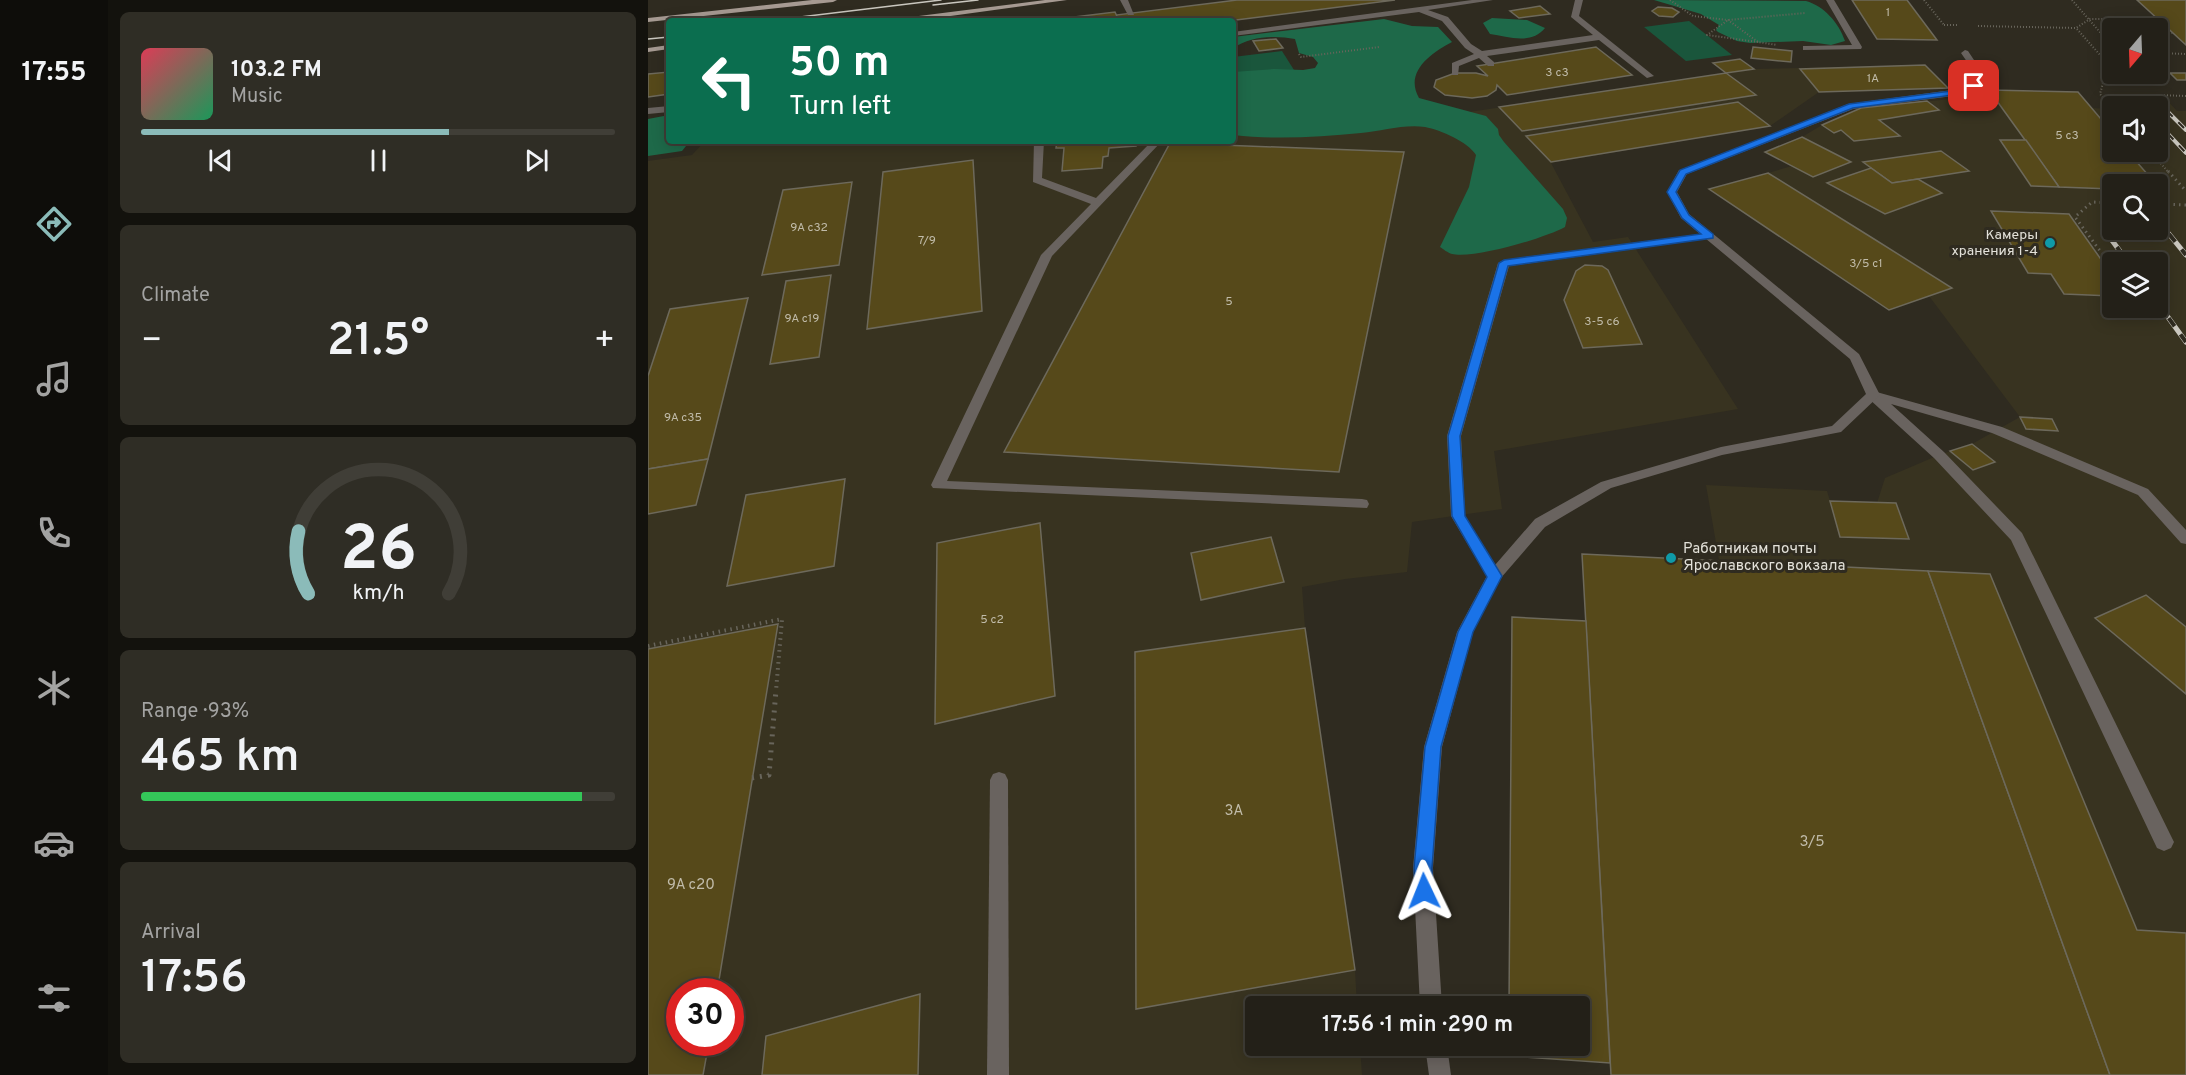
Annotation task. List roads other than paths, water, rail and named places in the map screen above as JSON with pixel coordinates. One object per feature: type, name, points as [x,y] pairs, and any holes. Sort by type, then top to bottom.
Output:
[{"type":"main road","points":[[666,18],[833,0]]},
{"type":"main road","points":[[919,18],[1063,0]]},
{"type":"main road","points":[[648,20],[666,18]]},
{"type":"main road","points":[[648,50],[666,48]]},
{"type":"street","points":[[1124,0],[1131,13]]},
{"type":"street","points":[[1408,0],[1418,9],[1446,19],[1468,46],[1491,63]]},
{"type":"street","points":[[1236,34],[1489,0]]},
{"type":"street","points":[[1579,0],[1575,17],[1650,76]]},
{"type":"street","points":[[1806,48],[1858,46],[1830,0]]},
{"type":"street","points":[[1455,73],[1455,65],[1480,54],[1600,37]]},
{"type":"street","points":[[1965,53],[1978,72],[1974,86],[1953,93],[1851,106],[1683,172],[1672,192],[1685,216],[1855,357],[1873,395],[1940,454],[2017,537],[2164,842]]},
{"type":"street","points":[[648,111],[666,109]]},
{"type":"street","points":[[1039,144],[1037,180],[1096,202]]},
{"type":"street","points":[[1154,144],[1047,255],[938,485],[1362,504]]},
{"type":"street","points":[[1494,576],[1458,516],[1454,436],[1504,263],[1709,236]]},
{"type":"street","points":[[1873,395],[1997,430],[2143,492],[2186,539]]},
{"type":"street","points":[[1430,996],[1423,868],[1433,747],[1465,632],[1494,576],[1540,523],[1606,485],[1721,451],[1836,429],[1873,395]]},
{"type":"street","points":[[998,1075],[999,780]]},
{"type":"street","points":[[1437,1056],[1440,1075]]},
{"type":"tram line","points":[[792,18],[941,0]]},
{"type":"tram line","points":[[933,5],[978,0]]},
{"type":"tram line","points":[[648,39],[666,37]]},
{"type":"railway","points":[[2168,112],[2186,130]]},
{"type":"railway","points":[[2168,134],[2186,153]]},
{"type":"railway","points":[[2169,234],[2186,255]]},
{"type":"railway","points":[[2112,240],[2121,252]]},
{"type":"railway","points":[[2168,317],[2186,342]]},
{"type":"place","name":"Камеры хранения 1-4","points":[[2050,243]]},
{"type":"place","name":"Работникам почты Ярославского вокзала","points":[[1671,558]]}]
